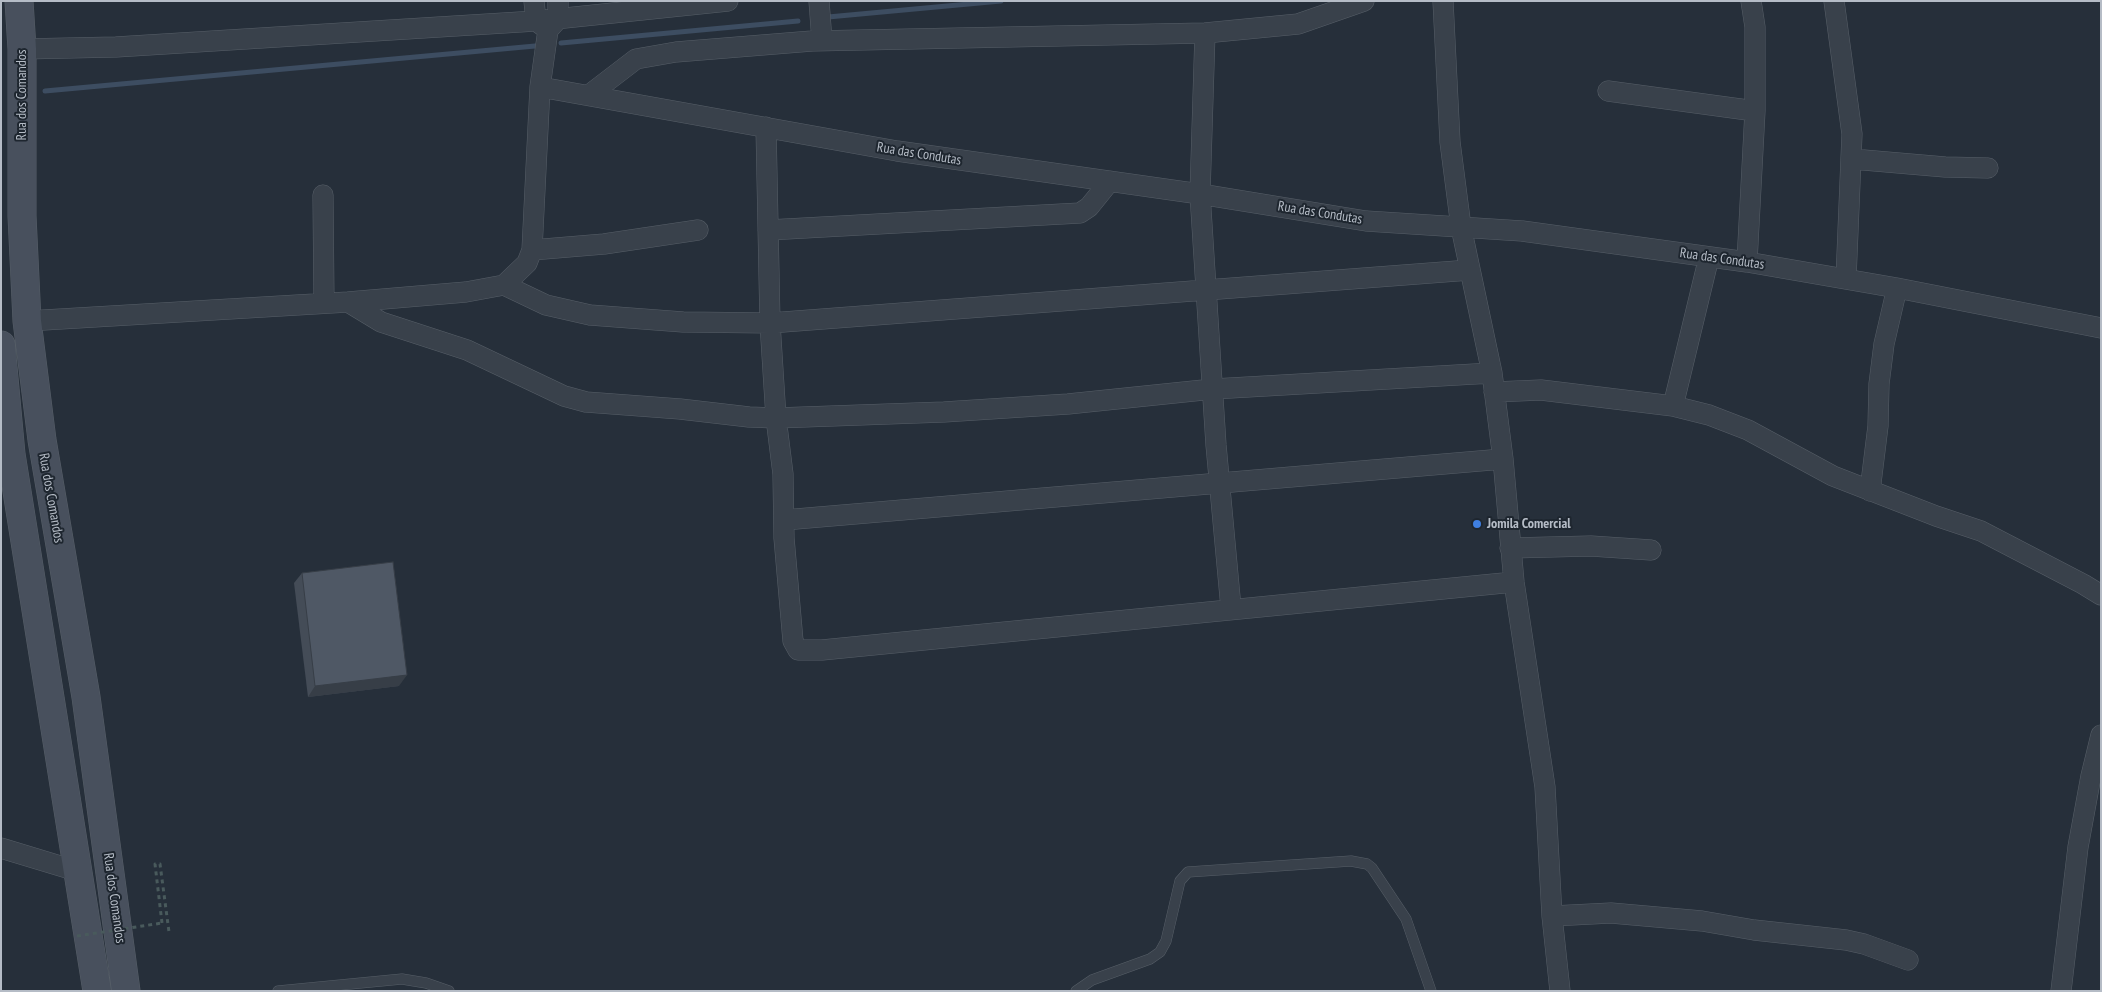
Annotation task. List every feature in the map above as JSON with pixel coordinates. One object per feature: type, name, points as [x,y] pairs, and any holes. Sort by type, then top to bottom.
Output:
[{"type":"main road","name":"Rua dos Comandos","points":[[19,1],[22,49],[22,216],[27,321],[42,440],[86,697],[126,991]]},
{"type":"main road","points":[[1,344],[3,381],[12,454],[98,991]]},
{"type":"street","points":[[22,49],[116,47],[728,1]]},
{"type":"street","points":[[819,1],[822,41]]},
{"type":"street","points":[[589,95],[636,59],[676,52],[822,41],[1205,33],[1298,24],[1330,6],[1364,1]]},
{"type":"street","points":[[1443,1],[1450,142],[1461,226],[1493,383],[1503,460],[1514,582],[1545,786],[1552,916],[1560,991]]},
{"type":"street","points":[[1747,262],[1755,111],[1754,28],[1751,1]]},
{"type":"street","points":[[1834,1],[1852,134],[1846,279]]},
{"type":"street","points":[[27,321],[324,304],[466,292],[504,285],[527,263],[532,250],[540,87],[547,14]]},
{"type":"street","points":[[1205,33],[1201,103],[1200,194],[1219,483],[1231,608]]},
{"type":"street","name":"Rua das Condutas","points":[[540,87],[897,151],[1200,194],[1366,220],[1522,231],[1747,262],[1898,288],[2101,328]]},
{"type":"street","points":[[1608,91],[1755,111]]},
{"type":"street","points":[[766,127],[770,324],[776,418],[783,474],[792,641],[798,650],[822,650],[1231,608],[1514,582]]},
{"type":"street","points":[[1852,159],[1945,168],[1988,168]]},
{"type":"street","points":[[768,230],[1080,213],[1089,207],[1110,181]]},
{"type":"street","points":[[323,195],[324,304]]},
{"type":"street","points":[[532,250],[604,244],[698,230]]},
{"type":"street","points":[[1673,406],[1709,257]]},
{"type":"street","points":[[504,285],[546,305],[590,315],[664,321],[770,324],[1049,304],[1470,270]]},
{"type":"street","points":[[1870,491],[1878,426],[1879,384],[1884,344],[1898,288]]},
{"type":"street","points":[[348,302],[389,326],[467,350],[544,388],[586,402],[776,418],[944,412],[1068,404],[1213,389],[1493,383],[1673,406],[1709,415],[1748,430],[1833,476],[1981,531],[2101,595]]},
{"type":"street","points":[[784,520],[1503,460]]},
{"type":"street","points":[[1510,548],[1591,546],[1651,550]]},
{"type":"street","points":[[2061,991],[2078,847],[2091,776],[2101,735]]},
{"type":"street","points":[[1,848],[80,872]]},
{"type":"street","points":[[1552,916],[1611,913],[1644,914],[1702,921],[1754,930],[1846,940],[1864,944],[1908,960]]},
{"type":"lane","points":[[1076,991],[1092,980],[1150,959],[1160,952],[1166,941],[1180,881],[1188,872],[1351,861],[1366,864],[1372,868],[1406,919],[1431,991]]},
{"type":"lane","points":[[278,991],[402,979],[426,983],[449,991]]},
{"type":"path","points":[[77,936],[162,922],[155,864],[160,864],[169,932]]},
{"type":"building","points":[[393,562],[407,675],[315,686],[302,573]]},
{"type":"waterway","points":[[828,17],[1001,1]]},
{"type":"waterway","points":[[561,43],[798,21]]},
{"type":"waterway","points":[[45,91],[535,46]]},
{"type":"place","name":"Jomila Comercial","points":[[1477,524]]}]
